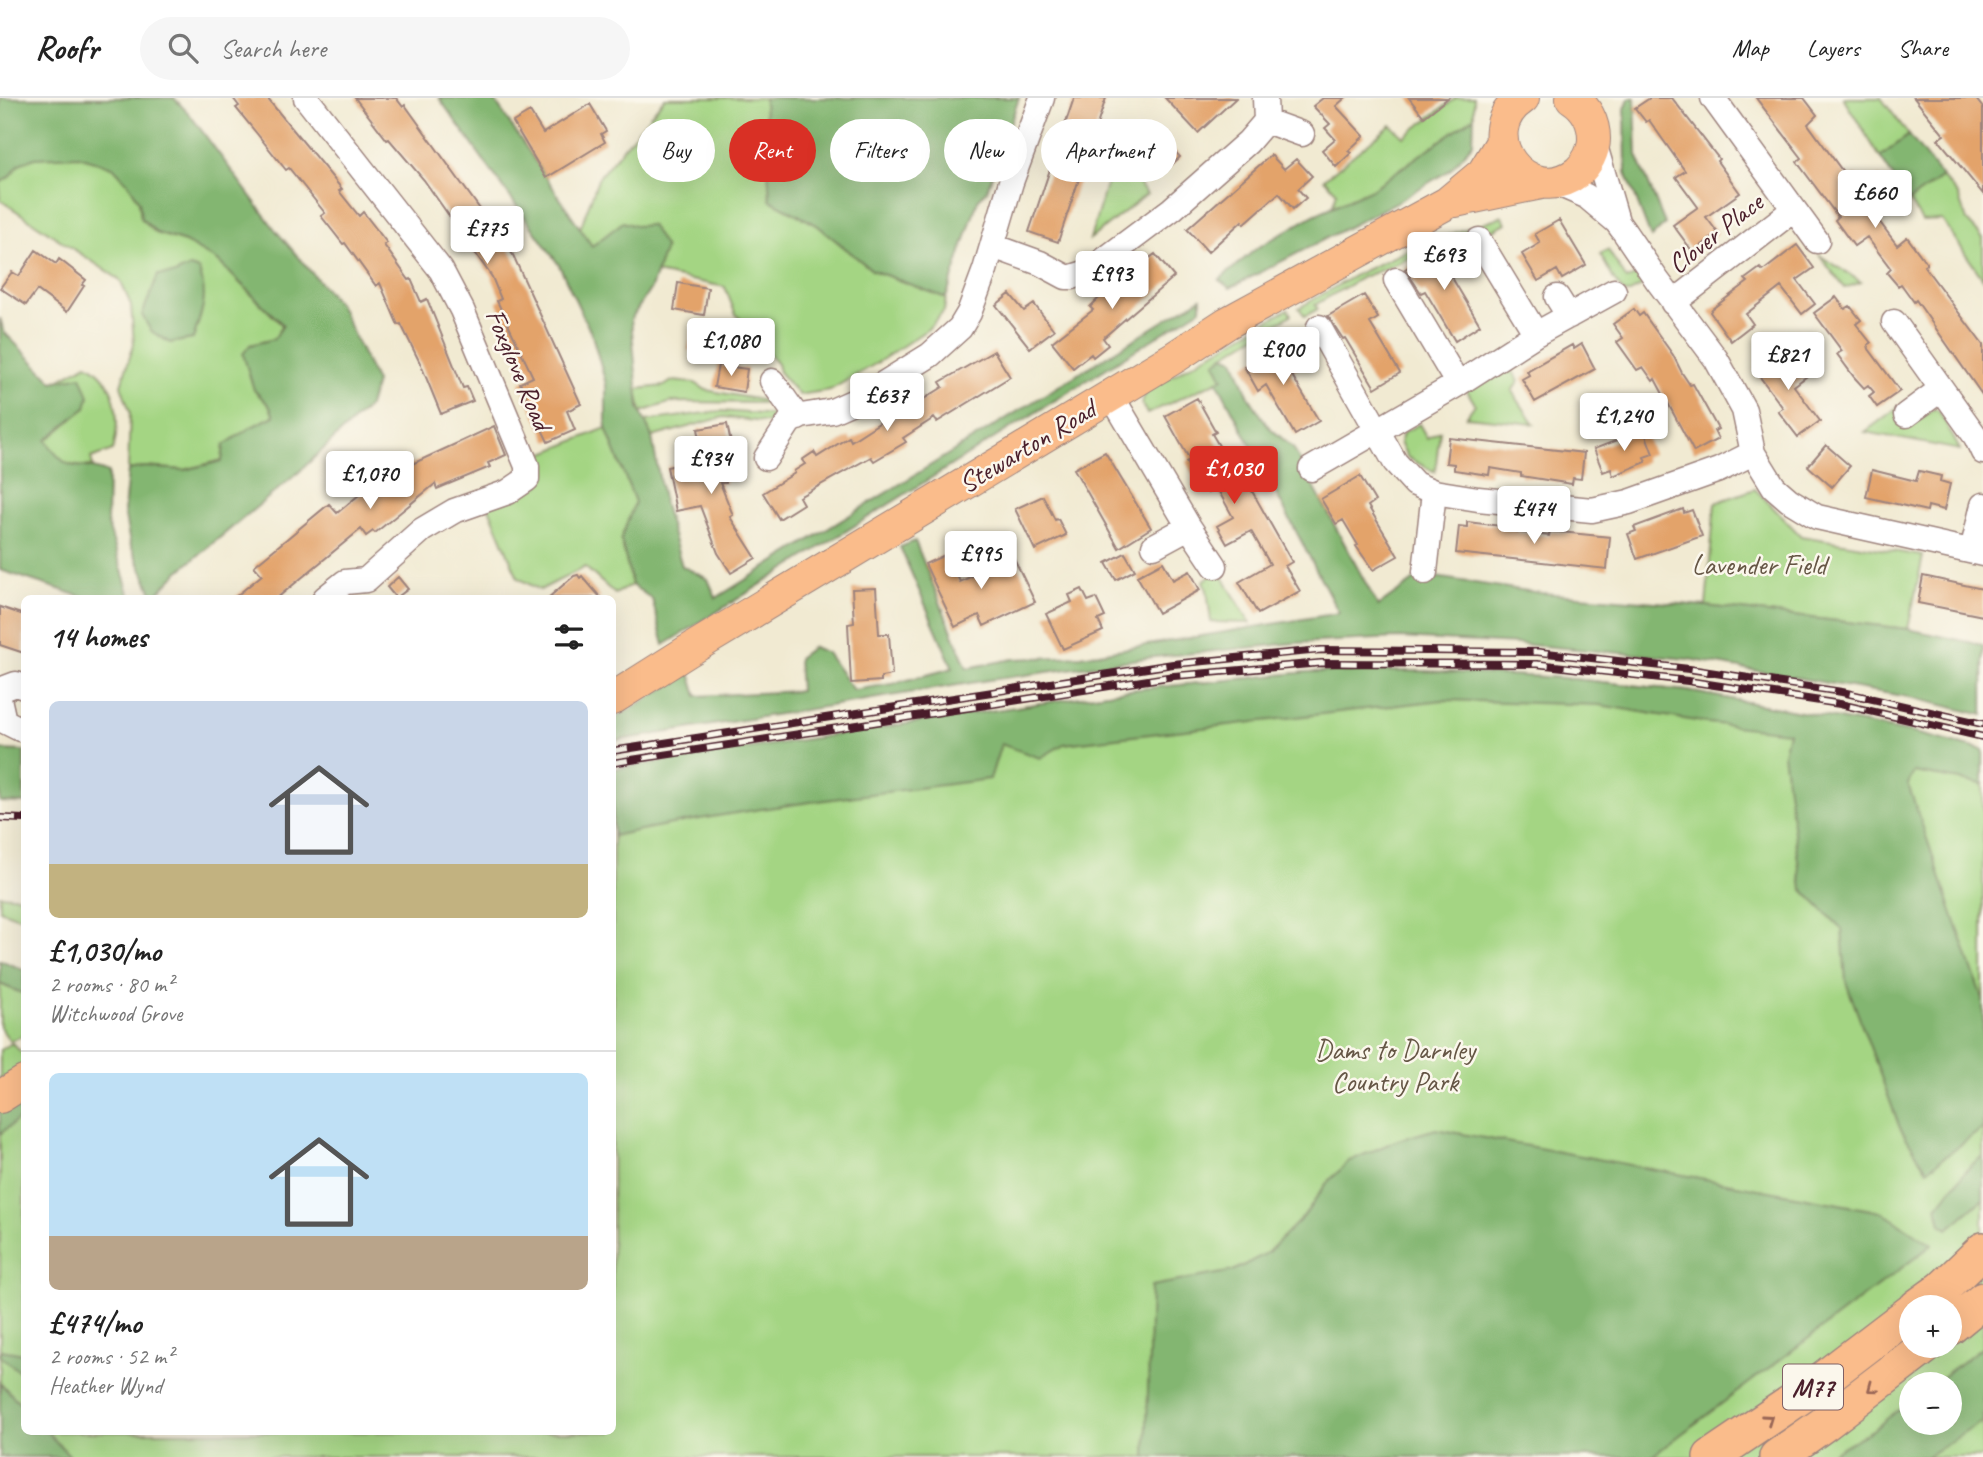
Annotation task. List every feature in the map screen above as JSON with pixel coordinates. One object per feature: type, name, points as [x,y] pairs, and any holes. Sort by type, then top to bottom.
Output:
[{"type":"highway","points":[[1934,1295],[1983,1250]]},
{"type":"highway","points":[[1962,1317],[1983,1300]]},
{"type":"highway","name":"M77","points":[[1711,1457],[1801,1396],[1899,1321]]},
{"type":"highway","name":"M77","points":[[1777,1457],[1910,1358]]},
{"type":"main road","points":[[1572,98],[1596,122]]},
{"type":"main road","name":"Stewarton Road","points":[[1507,115],[1506,158],[1515,170],[1549,183]]},
{"type":"main road","name":"Stewarton Road","points":[[616,696],[1227,323],[1447,203],[1483,173],[1507,115]]},
{"type":"main road","name":"Stewarton Road","points":[[1447,203],[1570,177],[1582,168],[1590,156],[1596,122]]},
{"type":"main road","points":[[0,1097],[21,1084]]},
{"type":"street","name":"Foxglove Road","points":[[306,98],[441,270],[462,310],[527,466],[527,479],[508,492],[454,511],[422,530],[365,589],[345,582],[329,595]]},
{"type":"street","points":[[766,458],[790,421],[832,411],[859,398],[930,355],[960,328],[969,313],[993,246],[1011,181],[1042,98]]},
{"type":"street","name":"Clover Place","points":[[1713,98],[1817,241]]},
{"type":"street","points":[[993,246],[1040,263],[1066,277],[1088,272],[1172,209],[1248,142],[1263,126],[1265,109],[1302,134]]},
{"type":"street","points":[[1596,122],[1617,222]]},
{"type":"street","points":[[1549,183],[1586,196],[1617,222],[1716,359],[1744,410],[1753,453],[1774,487],[1789,500],[1817,517],[1978,552],[1983,505]]},
{"type":"street","name":"Clover Place","points":[[1673,303],[1793,209]]},
{"type":"street","points":[[1479,240],[1536,334]]},
{"type":"street","points":[[1396,280],[1458,384]]},
{"type":"street","points":[[1311,469],[1458,384],[1536,334],[1563,306],[1614,291]]},
{"type":"street","points":[[1894,322],[1976,437],[1983,452]]},
{"type":"street","points":[[1319,327],[1403,473],[1415,484],[1434,492],[1592,510],[1629,502],[1719,470],[1753,453]]},
{"type":"street","points":[[772,381],[798,418]]},
{"type":"street","points":[[1906,415],[1940,390]]},
{"type":"street","points":[[1111,395],[1215,566]]},
{"type":"street","points":[[1425,572],[1434,492]]},
{"type":"street","points":[[1154,546],[1189,527]]},
{"type":"street","points":[[0,690],[16,684],[21,686]]},
{"type":"street","points":[[0,703],[4,721],[21,728]]},
{"type":"green space","points":[[0,98],[174,98],[190,115],[277,232],[340,306],[376,382],[369,406],[299,472],[177,573],[156,595],[153,595],[130,544],[124,511],[128,470],[145,467],[184,470],[222,461],[224,445],[274,416],[269,405],[254,390],[243,354],[250,345],[274,339],[283,325],[218,261],[185,242],[157,233],[141,218],[139,201],[128,183],[113,167],[79,156],[35,158],[19,164],[11,176],[0,183]]},
{"type":"green space","points":[[439,98],[493,98],[592,246],[623,222],[635,226],[651,225],[665,248],[651,288],[631,319],[639,408],[652,437],[664,505],[682,566],[708,579],[716,598],[1201,298],[1201,309],[664,645],[652,599],[632,585],[621,539],[635,502],[606,428],[606,384],[592,335],[559,265]]},
{"type":"green space","points":[[665,98],[764,98],[765,119],[729,119],[729,182],[769,182],[770,200],[817,225],[872,270],[946,298],[944,311],[928,329],[877,363],[830,390],[799,395],[735,313],[725,287],[656,273],[665,248],[635,226],[623,222],[592,247],[580,229],[599,177],[637,132],[637,182],[715,182],[715,119],[647,119]]},
{"type":"green space","points":[[764,98],[1019,98],[1012,119],[944,119],[944,182],[990,182],[978,200],[946,298],[872,270],[817,225],[770,200],[769,182],[816,182],[816,119],[765,119]]},
{"type":"green space","points":[[1456,98],[1474,98],[1474,117],[1372,189],[1332,207],[1337,192],[1324,179],[1391,125],[1404,137]]},
{"type":"green space","points":[[1629,98],[1635,98],[1637,155],[1665,224],[1651,238],[1626,172],[1625,109]]},
{"type":"green space","points":[[1843,98],[1881,98],[1909,135],[1880,157]]},
{"type":"green space","points":[[1474,117],[1473,143],[1450,170],[1395,203],[1230,288],[1219,280],[1257,248],[1314,215],[1372,189]]},
{"type":"green space","points":[[1909,135],[1942,177],[1909,201],[1880,157]]},
{"type":"green space","points":[[62,155],[79,156],[113,167],[128,183],[139,201],[141,218],[156,233],[185,242],[218,261],[283,326],[274,339],[250,345],[254,390],[269,405],[274,416],[224,445],[222,460],[184,470],[145,467],[128,470],[130,412],[121,385],[134,344],[131,305],[120,280],[0,200],[0,183],[21,163]]},
{"type":"green space","points":[[1942,177],[1958,195],[1967,221],[1983,238],[1983,279],[1942,220],[1922,221],[1909,201]]},
{"type":"green space","points":[[1107,182],[1137,182],[1147,194],[1090,239]]},
{"type":"green space","points":[[1502,216],[1506,223],[1459,248],[1450,235],[1399,263],[1363,277],[1315,305],[1318,309],[1305,316],[1299,308],[1359,273],[1415,247]]},
{"type":"green space","points":[[1608,250],[1627,280],[1643,271],[1650,281],[1630,293],[1624,293],[1600,254]]},
{"type":"green space","points":[[1819,255],[1861,282],[1845,288]]},
{"type":"green space","points":[[190,267],[199,270],[202,280],[204,297],[201,313],[193,339],[170,343],[151,331],[142,315],[158,275],[175,274]]},
{"type":"green space","points":[[1288,309],[1291,315],[1215,363],[1224,378],[1147,414],[1142,404],[1146,391]]},
{"type":"green space","points":[[0,318],[4,332],[53,382],[81,376],[89,396],[86,408],[46,440],[68,464],[108,473],[107,522],[131,595],[77,595],[0,570]]},
{"type":"green space","points":[[1224,355],[1234,359],[1249,397],[1268,426],[1293,448],[1378,606],[1422,575],[1541,593],[1706,606],[1908,629],[1983,645],[1983,715],[1914,698],[1688,659],[1519,644],[1398,638],[1295,643],[1154,657],[989,680],[616,741],[616,718],[690,673],[697,696],[800,691],[798,658],[813,647],[827,653],[853,690],[892,684],[953,668],[900,547],[915,541],[967,668],[1013,659],[1081,656],[1339,613],[1217,381],[1223,378],[1215,363]]},
{"type":"green space","points":[[1506,361],[1519,381],[1512,391],[1534,424],[1466,417],[1475,404],[1464,386]]},
{"type":"green space","points":[[87,364],[97,371],[111,390],[115,401],[117,426],[113,450],[91,458],[93,466],[76,466],[60,459],[46,440],[86,408],[53,383]]},
{"type":"green space","points":[[672,381],[695,383],[706,390],[772,402],[672,402],[641,412],[637,389],[664,386]]},
{"type":"green space","points":[[1898,407],[1898,423],[1907,428],[1934,409],[1939,411],[1960,450],[1865,432]]},
{"type":"green space","points":[[721,411],[776,415],[770,423],[724,417],[652,437],[645,421]]},
{"type":"green space","points":[[1419,424],[1427,438],[1440,431],[1435,472],[1408,458],[1400,443],[1403,433]]},
{"type":"green space","points":[[606,428],[635,502],[621,539],[632,585],[615,594],[585,567],[540,590],[518,578],[487,503],[540,485],[529,459]]},
{"type":"green space","name":"Lavender Field","points":[[1755,489],[1801,536],[1923,556],[1908,629],[1706,606],[1715,503]]},
{"type":"green space","points":[[1219,570],[1250,623],[1211,622],[1207,590],[1203,581]]},
{"type":"green space","name":"Dams to Darnley Country Park","points":[[1424,671],[1564,678],[1687,691],[1914,733],[1983,750],[1983,1457],[0,1457],[0,1097],[21,1083],[21,1435],[616,1435],[616,769],[1120,691],[1308,672]]},
{"type":"green space","points":[[1424,671],[1564,678],[1687,691],[1914,733],[1983,750],[1983,784],[1914,772],[1908,784],[1983,1001],[1983,1128],[1927,1170],[1900,1128],[1846,982],[1842,929],[1802,889],[1783,754],[1788,732],[1708,723],[1599,705],[1443,700],[1064,744],[1040,758],[1001,744],[990,779],[754,810],[616,835],[616,769],[1120,691],[1308,672]]},
{"type":"green space","points":[[0,750],[21,751],[21,803],[0,802]]},
{"type":"green space","points":[[0,895],[21,897],[21,918],[0,910]]},
{"type":"green space","points":[[0,960],[21,969],[21,993],[0,984]]},
{"type":"green space","points":[[0,984],[21,993],[21,1036],[10,1041],[0,1027]]},
{"type":"green space","points":[[12,1043],[21,1052],[21,1066],[0,1080],[0,1050]]},
{"type":"green space","points":[[21,1099],[21,1117],[0,1134],[0,1113]]},
{"type":"green space","points":[[1436,1129],[1882,1212],[1932,1245],[1651,1457],[1146,1457],[1151,1286],[1233,1271],[1267,1253],[1304,1216],[1326,1184],[1349,1161],[1398,1140]]},
{"type":"green space","points":[[1983,1156],[1983,1199],[1948,1229],[1941,1224],[1937,1207],[1970,1166]]},
{"type":"green space","points":[[1983,1346],[1983,1421],[1962,1434],[1962,1372],[1949,1372]]},
{"type":"green space","points":[[2,1350],[21,1353],[21,1373],[0,1356]]},
{"type":"green space","points":[[0,1383],[21,1404],[21,1435],[50,1435],[71,1457],[0,1457]]},
{"type":"green space","points":[[1899,1409],[1899,1435],[1961,1435],[1926,1457],[1825,1457],[1874,1429]]},
{"type":"building","points":[[233,98],[267,98],[342,189],[339,191],[359,216],[363,212],[387,243],[384,245],[409,280],[411,279],[421,302],[427,299],[463,388],[467,387],[473,401],[441,414],[421,365],[401,324],[398,325],[380,283],[376,286],[345,243],[343,244],[321,216],[325,213],[236,108],[239,106]]},
{"type":"building","points":[[355,98],[396,98],[403,107],[405,105],[513,255],[581,404],[567,411],[575,430],[548,442],[520,383],[533,377],[497,301],[501,299],[492,277],[424,180],[389,139],[387,140]]},
{"type":"building","points":[[1074,98],[1106,98],[1099,119],[1067,119]]},
{"type":"building","points":[[1165,98],[1236,98],[1198,133]]},
{"type":"building","points":[[1323,98],[1345,98],[1336,106],[1364,136],[1336,167],[1322,150],[1335,139],[1325,128],[1330,124],[1313,106]]},
{"type":"building","points":[[1409,98],[1448,98],[1424,117]]},
{"type":"building","points":[[1650,98],[1672,98],[1719,159],[1717,161],[1740,193],[1706,217],[1718,233],[1693,252],[1673,225],[1698,207],[1676,177],[1685,171],[1649,120],[1646,122],[1635,108]]},
{"type":"building","points":[[1756,98],[1804,98],[1817,115],[1808,124],[1849,180],[1856,175],[1864,186],[1879,176],[1888,189],[1867,205],[1897,245],[1907,237],[1927,264],[1924,266],[1983,345],[1983,396],[1916,300],[1914,302],[1901,284],[1898,286],[1887,273],[1891,269],[1867,237],[1854,246],[1835,220],[1838,217],[1797,162],[1802,158]]},
{"type":"building","points":[[1914,98],[1975,98],[1983,108],[1983,194],[1938,139],[1944,135]]},
{"type":"building","points":[[590,104],[606,131],[601,134],[605,142],[546,178],[513,122],[530,112],[543,133]]},
{"type":"building","points":[[1271,155],[1284,169],[1296,159],[1312,176],[1298,189],[1306,198],[1293,209],[1279,193],[1244,224],[1242,221],[1208,252],[1187,229]]},
{"type":"building","points":[[1046,182],[1078,182],[1058,242],[1029,232]]},
{"type":"building","points":[[1559,220],[1586,265],[1562,279],[1557,270],[1538,281],[1522,254],[1540,243],[1535,234]]},
{"type":"building","points":[[1797,245],[1814,268],[1797,280],[1815,304],[1802,314],[1781,287],[1746,314],[1753,324],[1731,341],[1710,312],[1712,309],[1748,282],[1745,279],[1760,268],[1763,271]]},
{"type":"building","points":[[1442,247],[1457,272],[1451,276],[1480,325],[1455,341],[1425,291],[1421,293],[1405,269]]},
{"type":"building","points":[[36,250],[56,264],[59,259],[86,280],[67,312],[37,290],[26,305],[0,288],[12,272],[19,276]]},
{"type":"building","points":[[1155,254],[1174,277],[1103,338],[1108,345],[1073,368],[1052,342],[1093,310],[1090,307],[1103,294]]},
{"type":"building","points":[[678,283],[708,288],[704,315],[674,310]]},
{"type":"building","points":[[1010,294],[1024,311],[1034,304],[1054,330],[1030,348],[996,305]]},
{"type":"building","points":[[1364,295],[1378,318],[1370,323],[1400,373],[1375,388],[1345,338],[1343,339],[1328,316]]},
{"type":"building","points":[[1836,297],[1845,309],[1850,306],[1861,320],[1856,324],[1871,343],[1868,345],[1869,349],[1900,391],[1877,407],[1869,396],[1874,392],[1868,385],[1864,388],[1854,377],[1837,354],[1842,351],[1814,313]]},
{"type":"building","points":[[1634,309],[1639,316],[1643,313],[1673,355],[1718,429],[1714,431],[1718,439],[1694,452],[1655,379],[1653,381],[1643,367],[1637,370],[1617,342],[1623,338],[1613,324]]},
{"type":"building","points":[[693,324],[722,328],[717,355],[688,350]]},
{"type":"building","points":[[1283,343],[1298,367],[1290,372],[1319,421],[1295,435],[1266,385],[1258,391],[1244,366]]},
{"type":"building","points":[[1582,344],[1595,369],[1535,402],[1522,379],[1529,375],[1527,371],[1572,345],[1574,349]]},
{"type":"building","points":[[994,351],[1010,377],[937,422],[934,418],[903,438],[906,442],[874,461],[871,457],[799,497],[803,504],[779,519],[763,493],[795,473],[794,471],[805,464],[802,460],[814,452],[817,457],[849,437],[851,441],[890,416],[892,419],[943,387],[940,382]]},
{"type":"building","points":[[1776,352],[1786,366],[1794,359],[1807,376],[1794,386],[1820,421],[1798,437],[1778,411],[1783,408],[1754,369]]},
{"type":"building","points":[[718,365],[747,369],[744,392],[714,387]]},
{"type":"building","points":[[1197,398],[1216,432],[1212,434],[1243,486],[1248,484],[1292,562],[1285,566],[1300,591],[1258,614],[1239,582],[1270,564],[1251,531],[1227,544],[1217,526],[1233,517],[1217,488],[1208,493],[1200,480],[1197,482],[1186,462],[1190,460],[1165,416]]},
{"type":"building","points":[[727,424],[733,452],[721,454],[726,483],[720,483],[733,515],[730,517],[756,558],[731,573],[718,553],[700,506],[676,511],[667,467],[704,459],[698,429]]},
{"type":"building","points":[[494,426],[506,455],[488,463],[490,467],[437,489],[435,484],[375,533],[373,531],[366,536],[361,529],[281,595],[238,595],[262,575],[254,566],[329,504],[337,513],[404,458],[410,465]]},
{"type":"building","points":[[1644,430],[1653,454],[1644,457],[1646,462],[1613,476],[1611,469],[1603,472],[1594,449]]},
{"type":"building","points":[[1449,438],[1584,453],[1581,479],[1573,478],[1572,484],[1490,468],[1489,475],[1454,470],[1454,464],[1446,463]]},
{"type":"building","points":[[1826,445],[1850,466],[1832,487],[1808,466]]},
{"type":"building","points":[[1105,452],[1151,528],[1119,548],[1074,469]]},
{"type":"building","points":[[1872,470],[1916,481],[1919,471],[1941,476],[1940,481],[1950,484],[1944,510],[1928,506],[1927,511],[1866,497]]},
{"type":"building","points":[[1360,476],[1375,501],[1368,506],[1398,556],[1373,570],[1356,546],[1358,545],[1343,520],[1336,524],[1321,499]]},
{"type":"building","points":[[1043,496],[1066,535],[1035,550],[1015,509]]},
{"type":"building","points":[[1683,509],[1684,513],[1692,510],[1702,536],[1637,559],[1628,534],[1636,531],[1634,527]]},
{"type":"building","points":[[1467,522],[1519,528],[1518,532],[1549,536],[1550,531],[1610,537],[1607,569],[1456,553],[1459,526],[1467,527]]},
{"type":"building","points":[[1125,553],[1135,570],[1116,580],[1106,563]]},
{"type":"building","points":[[947,554],[960,582],[1013,556],[1035,602],[984,626],[979,615],[955,627],[925,564]]},
{"type":"building","points":[[1163,562],[1173,580],[1190,571],[1200,590],[1158,613],[1137,576]]},
{"type":"building","points":[[574,576],[582,576],[598,595],[552,595]]},
{"type":"building","points":[[1923,576],[1983,589],[1983,616],[1918,603]]},
{"type":"building","points":[[398,577],[408,589],[400,595],[394,595],[387,587]]},
{"type":"building","points":[[876,588],[879,634],[889,634],[892,675],[881,677],[881,681],[851,683],[848,624],[854,623],[852,589]]},
{"type":"building","points":[[1082,589],[1088,601],[1096,598],[1105,617],[1098,620],[1103,631],[1063,649],[1046,614],[1072,602],[1069,595]]},
{"type":"building","points":[[0,607],[21,614],[21,652],[0,645]]},
{"type":"railway","points":[[616,750],[1173,664],[1321,650],[1538,652],[1689,669],[1842,692],[1983,724]]},
{"type":"railway","points":[[616,762],[1174,676],[1321,663],[1537,664],[1688,681],[1840,704],[1983,737]]},
{"type":"railway","points":[[0,818],[21,819]]}]
